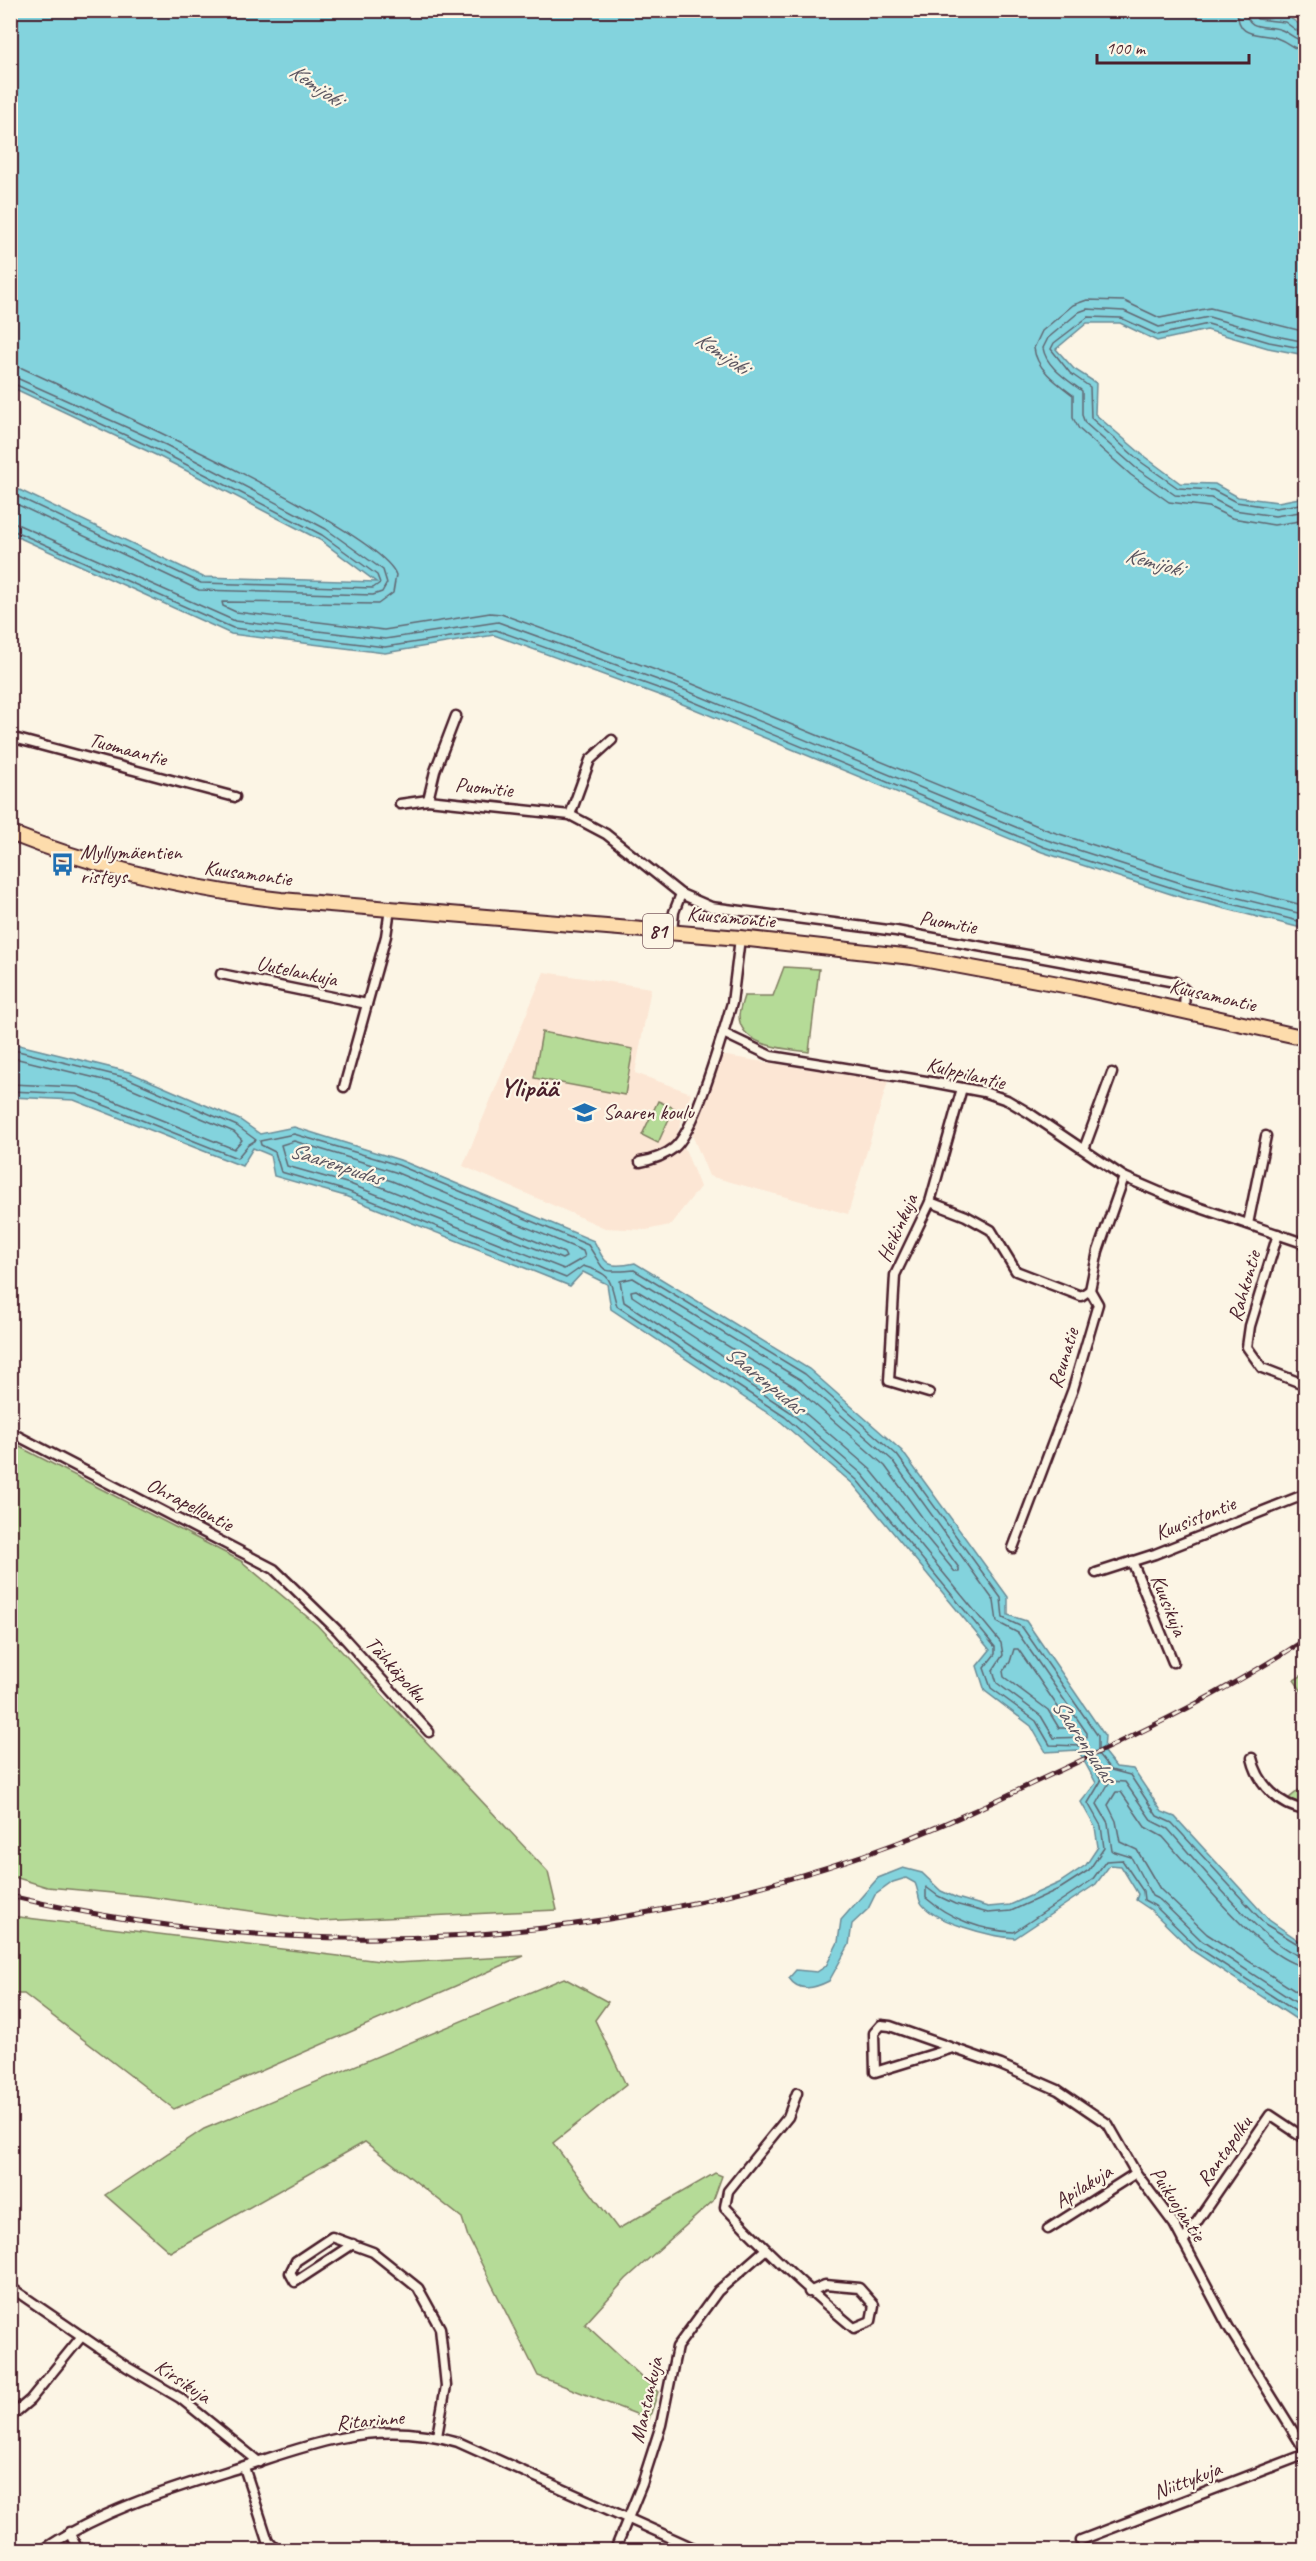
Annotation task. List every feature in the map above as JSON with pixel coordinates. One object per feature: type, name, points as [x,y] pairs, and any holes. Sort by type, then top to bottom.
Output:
[{"type":"main road","name":"Kuusamontie","points":[[10,833],[88,862],[187,886],[281,900],[740,938],[957,964],[1305,1038]]},
{"type":"street","points":[[428,800],[435,771],[456,716]]},
{"type":"street","name":"Tuomaantie","points":[[10,737],[235,797]]},
{"type":"street","points":[[570,815],[590,760],[612,740]]},
{"type":"street","name":"Puomitie","points":[[400,804],[428,800],[570,815],[606,834],[681,894],[711,908],[897,931],[1175,982],[1185,990],[1184,1011]]},
{"type":"street","points":[[672,932],[674,912],[681,894]]},
{"type":"street","points":[[344,1087],[386,936],[390,909]]},
{"type":"street","points":[[640,1162],[656,1159],[675,1147],[693,1115],[732,1003],[740,938]]},
{"type":"street","name":"Uutelankuja","points":[[221,974],[367,1004]]},
{"type":"street","name":"Kulppilantie","points":[[723,1033],[771,1056],[962,1088],[1007,1100],[1124,1177],[1180,1201],[1305,1244]]},
{"type":"street","points":[[1084,1149],[1112,1073]]},
{"type":"street","name":"Heikinkuja","points":[[929,1393],[889,1382],[895,1275],[930,1202],[962,1088]]},
{"type":"street","points":[[1248,1224],[1266,1136]]},
{"type":"street","name":"Reunatie","points":[[1012,1548],[1073,1389],[1098,1304],[1090,1290],[1098,1251],[1124,1177]]},
{"type":"street","points":[[930,1202],[966,1216],[991,1230],[1016,1271],[1081,1296],[1090,1290]]},
{"type":"street","name":"Rahkontie","points":[[1278,1234],[1250,1326],[1247,1347],[1262,1368],[1305,1385]]},
{"type":"street","name":"Ohrapellontie","points":[[10,1432],[274,1569],[337,1630]]},
{"type":"street","name":"Kuusistontie","points":[[1096,1573],[1132,1562],[1305,1494]]},
{"type":"street","name":"Kuusikuja","points":[[1132,1562],[1173,1662]]},
{"type":"street","name":"Tähkäpolku","points":[[337,1630],[429,1732]]},
{"type":"street","points":[[1252,1758],[1254,1769],[1280,1801],[1287,1806],[1305,1810]]},
{"type":"street","name":"Puikuojantie","points":[[953,2049],[930,2058],[875,2072],[874,2033],[881,2025],[953,2049],[1001,2065],[1058,2090],[1108,2124],[1136,2173],[1174,2224],[1228,2328],[1305,2453]]},
{"type":"street","points":[[796,2092],[788,2117],[728,2191],[725,2206],[765,2250],[809,2292],[854,2328],[871,2321],[874,2305],[859,2288],[825,2285],[809,2292]]},
{"type":"street","name":"Rantapolku","points":[[1183,2242],[1270,2115],[1305,2139]]},
{"type":"street","name":"Apilakuja","points":[[1048,2229],[1136,2173]]},
{"type":"street","points":[[353,2244],[295,2282],[290,2273],[296,2261],[332,2237],[353,2244],[373,2252],[418,2288],[440,2328],[446,2386],[437,2436]]},
{"type":"street","name":"Mantankuja","points":[[615,2550],[642,2484],[661,2425],[677,2347],[718,2292],[765,2250]]},
{"type":"street","name":"Kirsikuja","points":[[10,2287],[180,2398],[259,2462]]},
{"type":"street","points":[[10,2417],[30,2400],[82,2336]]},
{"type":"street","name":"Ritarinne","points":[[43,2550],[69,2532],[109,2511],[341,2438],[403,2432],[437,2436],[458,2442],[698,2550]]},
{"type":"street","name":"Niittykuja","points":[[1081,2540],[1305,2453]]},
{"type":"street","points":[[244,2467],[268,2541],[277,2550]]},
{"type":"street","points":[[69,2532],[78,2550]]},
{"type":"shaded area","name":"Saaren koulu","points":[[544,972],[651,988],[635,1073],[691,1093],[678,1131],[700,1187],[670,1225],[646,1230],[605,1228],[463,1166]]},
{"type":"shaded area","points":[[720,1055],[888,1081],[848,1214],[709,1176],[691,1132]]},
{"type":"green space","points":[[784,967],[819,969],[809,1052],[777,1047],[755,1040],[741,1026],[739,1015],[744,996],[773,996]]},
{"type":"green space","points":[[542,1032],[633,1049],[625,1095],[534,1078]]},
{"type":"green space","points":[[658,1101],[674,1108],[658,1143],[642,1135]]},
{"type":"green space","points":[[10,1442],[241,1561],[317,1625],[548,1872],[557,1910],[321,1921],[145,1896],[47,1887],[11,1876]]},
{"type":"green space","points":[[1306,1673],[1306,1696],[1305,1696],[1294,1680]]},
{"type":"green space","points":[[1305,1785],[1305,1804],[1288,1799]]},
{"type":"green space","points":[[11,1916],[396,1963],[524,1956],[174,2109],[24,1994],[11,1994]]},
{"type":"green space","points":[[564,1978],[608,2002],[595,2020],[626,2085],[553,2143],[618,2229],[715,2173],[722,2176],[713,2201],[626,2279],[585,2324],[658,2392],[649,2419],[538,2376],[468,2237],[462,2218],[365,2142],[170,2252],[105,2195],[204,2129]]},
{"type":"water","name":"Kemijoki","points":[[11,11],[1253,11],[1263,15],[1287,16],[1305,28],[1305,355],[1268,348],[1207,330],[1157,341],[1120,323],[1087,323],[1056,349],[1074,369],[1096,383],[1095,414],[1145,457],[1180,483],[1215,484],[1238,497],[1278,502],[1305,497],[1305,929],[1183,898],[1042,852],[675,701],[494,635],[385,653],[231,634],[11,534],[11,486],[203,577],[376,582],[320,540],[160,457],[11,387]]},
{"type":"water","name":"Saarenpudas","points":[[11,1043],[129,1072],[240,1120],[260,1134],[294,1127],[400,1160],[594,1241],[608,1263],[618,1265],[635,1263],[809,1369],[902,1451],[1008,1597],[1008,1615],[1026,1621],[1105,1736],[1104,1752],[1116,1767],[1133,1769],[1162,1812],[1175,1817],[1269,1920],[1305,1945],[1305,2025],[1193,1951],[1151,1910],[1136,1900],[1138,1894],[1121,1866],[1110,1865],[1096,1884],[1015,1938],[992,1935],[949,1922],[926,1909],[920,1901],[915,1883],[906,1878],[893,1882],[875,1895],[868,1909],[852,1924],[849,1945],[829,1981],[807,1988],[793,1983],[789,1978],[796,1970],[817,1972],[826,1966],[838,1942],[841,1920],[878,1878],[903,1868],[922,1873],[941,1891],[988,1907],[1010,1905],[1059,1883],[1086,1865],[1098,1847],[1095,1827],[1081,1802],[1096,1783],[1078,1750],[1046,1752],[1031,1726],[985,1691],[977,1666],[990,1650],[853,1484],[781,1422],[611,1309],[607,1284],[583,1272],[570,1286],[345,1196],[274,1176],[270,1155],[253,1148],[242,1166],[74,1100],[11,1097]]},
{"type":"railway","points":[[10,1896],[121,1918],[233,1932],[345,1938],[458,1936],[570,1925],[680,1906],[790,1879],[940,1826],[1218,1692],[1306,1639]]},
{"type":"place","name":"Myllymäentien risteys","points":[[62,864]]},
{"type":"place","name":"Saaren koulu","points":[[585,1112]]},
{"type":"district","name":"Ylipää","points":[[529,1087]]}]
